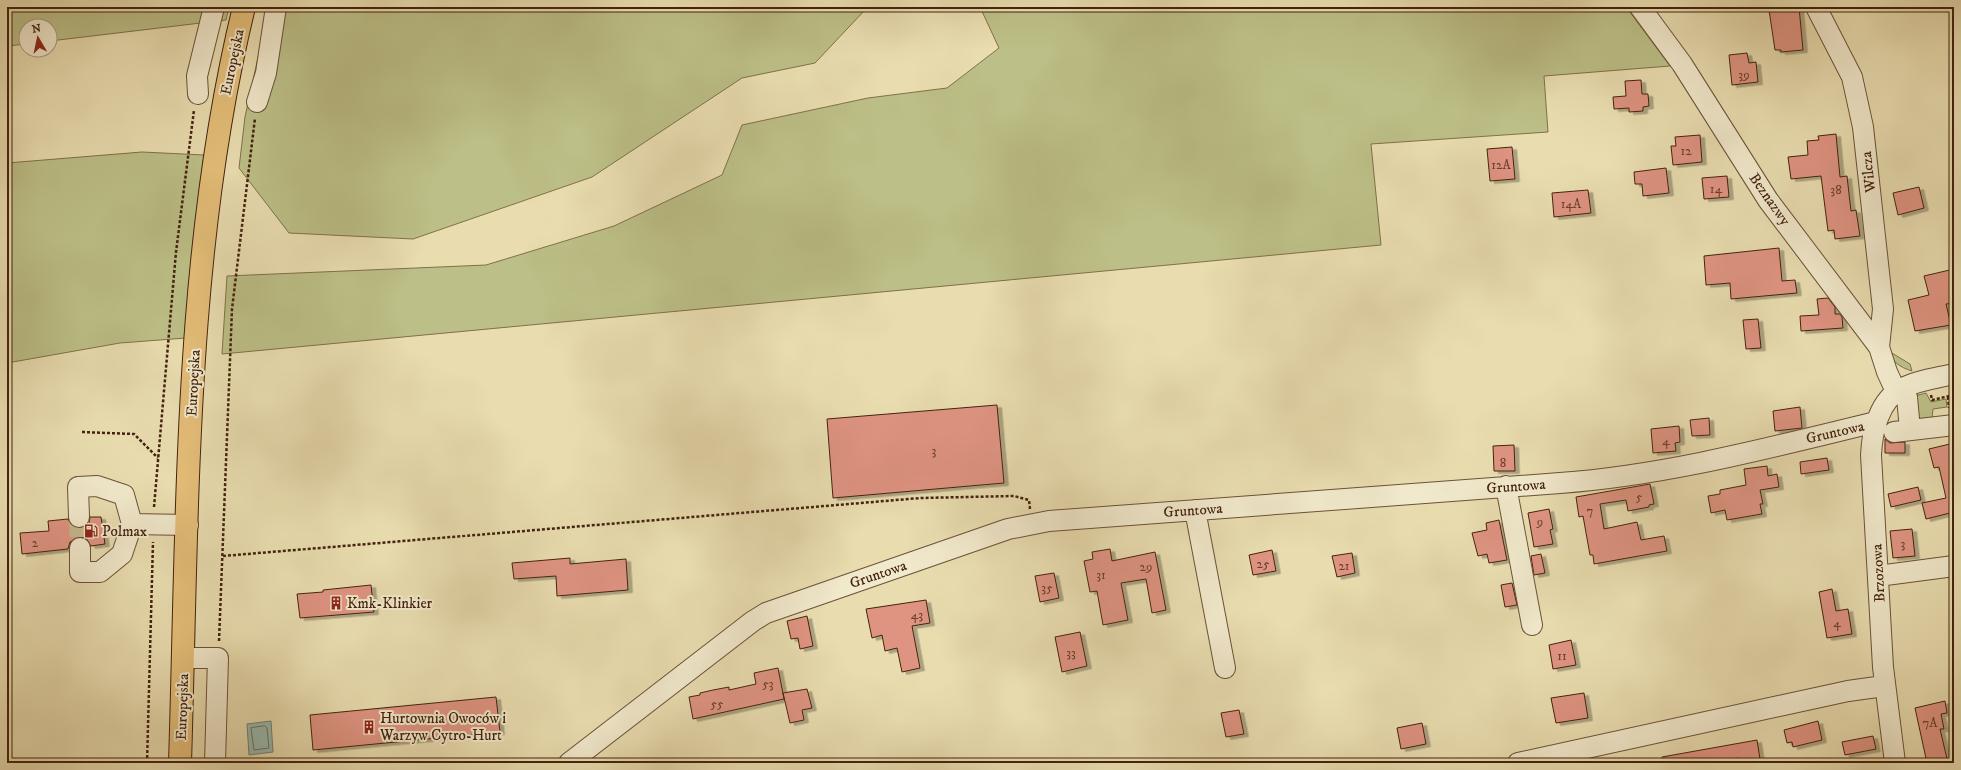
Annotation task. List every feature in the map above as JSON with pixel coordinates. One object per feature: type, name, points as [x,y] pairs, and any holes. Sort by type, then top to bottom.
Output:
[{"type":"main road","name":"Europejska","points":[[180,763],[195,352],[203,246],[216,149],[229,75],[244,7]]},
{"type":"street","points":[[198,94],[197,76],[214,7]]},
{"type":"street","points":[[257,102],[266,73],[276,7]]},
{"type":"street","name":"Beznazwy","points":[[1640,7],[1682,64],[1768,200],[1880,347],[1887,372],[1893,385],[1906,397],[1902,431],[1954,425]]},
{"type":"street","name":"Wilcza","points":[[1816,7],[1852,77],[1863,127],[1883,309],[1880,347]]},
{"type":"street","points":[[1899,390],[1954,374]]},
{"type":"street","name":"Brzozowa","points":[[1895,763],[1884,686],[1872,456],[1873,436],[1876,422],[1887,402],[1899,390]]},
{"type":"street","name":"Gruntowa","points":[[569,763],[766,613],[1008,529],[1032,523],[1631,476],[1731,457],[1876,422]]},
{"type":"street","points":[[79,517],[78,487],[97,486],[124,495],[132,524],[122,554],[100,572],[80,572],[80,548]]},
{"type":"street","points":[[1506,486],[1532,625]]},
{"type":"street","points":[[1195,510],[1225,668]]},
{"type":"street","points":[[132,524],[188,525]]},
{"type":"street","points":[[1878,576],[1954,566]]},
{"type":"street","points":[[184,658],[218,658],[215,763]]},
{"type":"street","points":[[1518,763],[1848,691],[1884,686]]},
{"type":"path","points":[[148,763],[154,525],[158,458],[176,252],[192,114],[198,94]]},
{"type":"path","points":[[218,658],[232,309],[257,102]]},
{"type":"path","points":[[82,432],[134,434],[158,458]]},
{"type":"path","points":[[223,556],[921,498],[1014,496],[1029,500],[1032,523]]},
{"type":"green space","points":[[7,7],[229,7],[226,20],[58,40],[58,18],[18,18],[18,45],[7,46]]},
{"type":"green space","points":[[269,7],[865,7],[864,11],[815,63],[742,78],[592,177],[413,239],[289,233],[239,168],[245,117]]},
{"type":"green space","points":[[980,7],[1626,7],[1670,66],[1544,76],[1548,132],[1371,144],[1381,245],[222,354],[227,276],[486,265],[614,226],[722,175],[742,125],[868,98],[947,88],[999,48]]},
{"type":"green space","points":[[142,152],[204,155],[186,338],[120,343],[7,363],[7,163]]},
{"type":"green space","points":[[1887,350],[1910,364],[1912,371],[1897,364]]},
{"type":"green space","points":[[1926,393],[1931,402],[1946,399],[1947,407],[1933,409],[1932,419],[1919,420],[1915,396]]},
{"type":"water","points":[[271,721],[273,752],[249,755],[247,724]]},
{"type":"building","points":[[1799,7],[1803,50],[1781,52],[1781,50],[1775,50],[1769,10]]},
{"type":"building","points":[[1747,53],[1749,63],[1756,62],[1758,82],[1732,85],[1729,55]]},
{"type":"building","points":[[1641,80],[1642,94],[1648,94],[1649,106],[1643,107],[1643,111],[1629,112],[1629,108],[1614,109],[1613,97],[1626,96],[1625,81]]},
{"type":"building","points":[[1836,134],[1840,177],[1847,176],[1851,211],[1856,210],[1860,236],[1835,239],[1834,230],[1828,231],[1821,176],[1791,179],[1788,157],[1808,155],[1807,141],[1819,140],[1818,136]]},
{"type":"building","points":[[1700,135],[1702,162],[1673,165],[1671,146],[1676,146],[1675,137]]},
{"type":"building","points":[[1512,147],[1515,179],[1490,181],[1487,149]]},
{"type":"building","points":[[1666,168],[1669,193],[1643,196],[1642,184],[1635,184],[1634,172]]},
{"type":"building","points":[[1727,176],[1729,197],[1704,199],[1702,178]]},
{"type":"building","points":[[1919,187],[1924,208],[1898,215],[1893,193]]},
{"type":"building","points":[[1588,190],[1591,213],[1554,217],[1552,193]]},
{"type":"building","points":[[1779,248],[1782,281],[1795,280],[1797,293],[1731,299],[1730,283],[1706,285],[1704,256]]},
{"type":"building","points":[[1954,269],[1954,303],[1946,304],[1951,325],[1915,331],[1908,300],[1929,295],[1924,276]]},
{"type":"building","points":[[1828,298],[1835,307],[1835,314],[1840,314],[1842,317],[1843,328],[1801,331],[1800,316],[1819,315],[1817,299]]},
{"type":"building","points":[[1758,319],[1761,348],[1746,349],[1743,320]]},
{"type":"building","points":[[997,405],[1004,483],[833,498],[827,419]]},
{"type":"building","points":[[1800,407],[1802,428],[1775,431],[1773,411]]},
{"type":"building","points":[[1709,418],[1710,435],[1692,436],[1690,420]]},
{"type":"building","points":[[1679,426],[1680,442],[1675,443],[1676,451],[1653,453],[1651,429]]},
{"type":"building","points":[[1885,439],[1890,443],[1905,442],[1905,453],[1885,453]]},
{"type":"building","points":[[1954,443],[1954,512],[1926,519],[1922,503],[1946,498],[1939,467],[1934,468],[1929,449]]},
{"type":"building","points":[[1514,445],[1515,471],[1494,471],[1493,446]]},
{"type":"building","points":[[1827,458],[1829,470],[1801,474],[1800,462]]},
{"type":"building","points":[[1767,466],[1768,476],[1777,474],[1779,487],[1760,490],[1763,504],[1760,504],[1762,514],[1727,520],[1725,510],[1711,513],[1708,496],[1720,494],[1720,490],[1746,485],[1744,469]]},
{"type":"building","points":[[1650,484],[1654,504],[1649,505],[1649,507],[1628,511],[1626,500],[1600,504],[1604,529],[1637,522],[1641,540],[1664,536],[1667,551],[1594,564],[1593,555],[1590,555],[1583,516],[1579,517],[1576,497]]},
{"type":"building","points":[[1918,487],[1921,500],[1891,507],[1888,494]]},
{"type":"building","points":[[1549,509],[1553,529],[1550,530],[1553,544],[1534,547],[1528,513]]},
{"type":"building","points":[[90,517],[101,517],[105,544],[91,546],[86,538],[80,537],[70,542],[68,549],[22,554],[20,533],[49,531],[48,521],[68,519],[73,527],[80,528],[89,523]]},
{"type":"building","points":[[1499,520],[1507,560],[1489,563],[1487,554],[1478,556],[1472,533],[1487,530],[1486,523]]},
{"type":"building","points":[[1912,529],[1915,556],[1893,558],[1890,531]]},
{"type":"building","points":[[1110,549],[1112,561],[1155,552],[1166,610],[1152,613],[1146,579],[1121,583],[1128,620],[1103,625],[1097,591],[1090,592],[1084,561],[1093,559],[1092,552]]},
{"type":"building","points":[[1272,550],[1276,571],[1253,575],[1249,555]]},
{"type":"building","points":[[1352,553],[1355,573],[1337,577],[1332,556]]},
{"type":"building","points":[[1541,554],[1545,573],[1534,575],[1531,556]]},
{"type":"building","points":[[570,558],[570,564],[626,559],[628,590],[557,596],[556,576],[514,579],[512,563]]},
{"type":"building","points":[[1054,573],[1059,598],[1040,602],[1035,576]]},
{"type":"building","points":[[1512,583],[1517,605],[1505,607],[1501,585]]},
{"type":"building","name":"Kmk-Klinkier","points":[[371,585],[374,612],[300,618],[297,594]]},
{"type":"building","points":[[1832,589],[1836,611],[1848,609],[1852,634],[1827,638],[1819,592]]},
{"type":"building","points":[[926,600],[930,623],[912,626],[920,668],[902,672],[897,648],[885,651],[882,635],[872,638],[866,609]]},
{"type":"building","points":[[807,616],[813,646],[800,649],[798,638],[791,639],[787,621]]},
{"type":"building","points":[[1080,632],[1087,666],[1062,672],[1055,637]]},
{"type":"building","points":[[1571,640],[1576,665],[1553,669],[1549,645]]},
{"type":"building","points":[[778,668],[784,699],[693,719],[689,697],[713,690],[729,687],[729,690],[756,684],[754,673]]},
{"type":"building","points":[[807,689],[812,708],[802,710],[804,720],[790,723],[783,693]]},
{"type":"building","points":[[1584,693],[1588,718],[1556,723],[1551,698]]},
{"type":"building","name":"Hurtownia Owoców i Warzyw Cytro-Hurt","points":[[496,697],[500,732],[313,750],[310,715]]},
{"type":"building","points":[[1945,701],[1947,713],[1941,714],[1944,729],[1940,729],[1948,763],[1927,763],[1915,708]]},
{"type":"building","points":[[1239,710],[1244,734],[1226,737],[1221,713]]},
{"type":"building","points":[[1818,721],[1822,740],[1793,747],[1792,742],[1787,743],[1784,730]]},
{"type":"building","points":[[1422,723],[1426,744],[1401,749],[1397,728]]},
{"type":"building","points":[[1873,736],[1876,749],[1845,755],[1842,742]]},
{"type":"building","points":[[1757,740],[1760,759],[1739,762],[1739,758],[1714,763],[1662,763],[1662,757]]},
{"type":"tunnel","points":[[79,517],[80,548]]},
{"type":"place","name":"Polmax","points":[[91,531]]},
{"type":"place","name":"Kmk-Klinkier","points":[[336,603]]},
{"type":"place","name":"Hurtownia Owoców i Warzyw Cytro-Hurt","points":[[369,727]]}]
